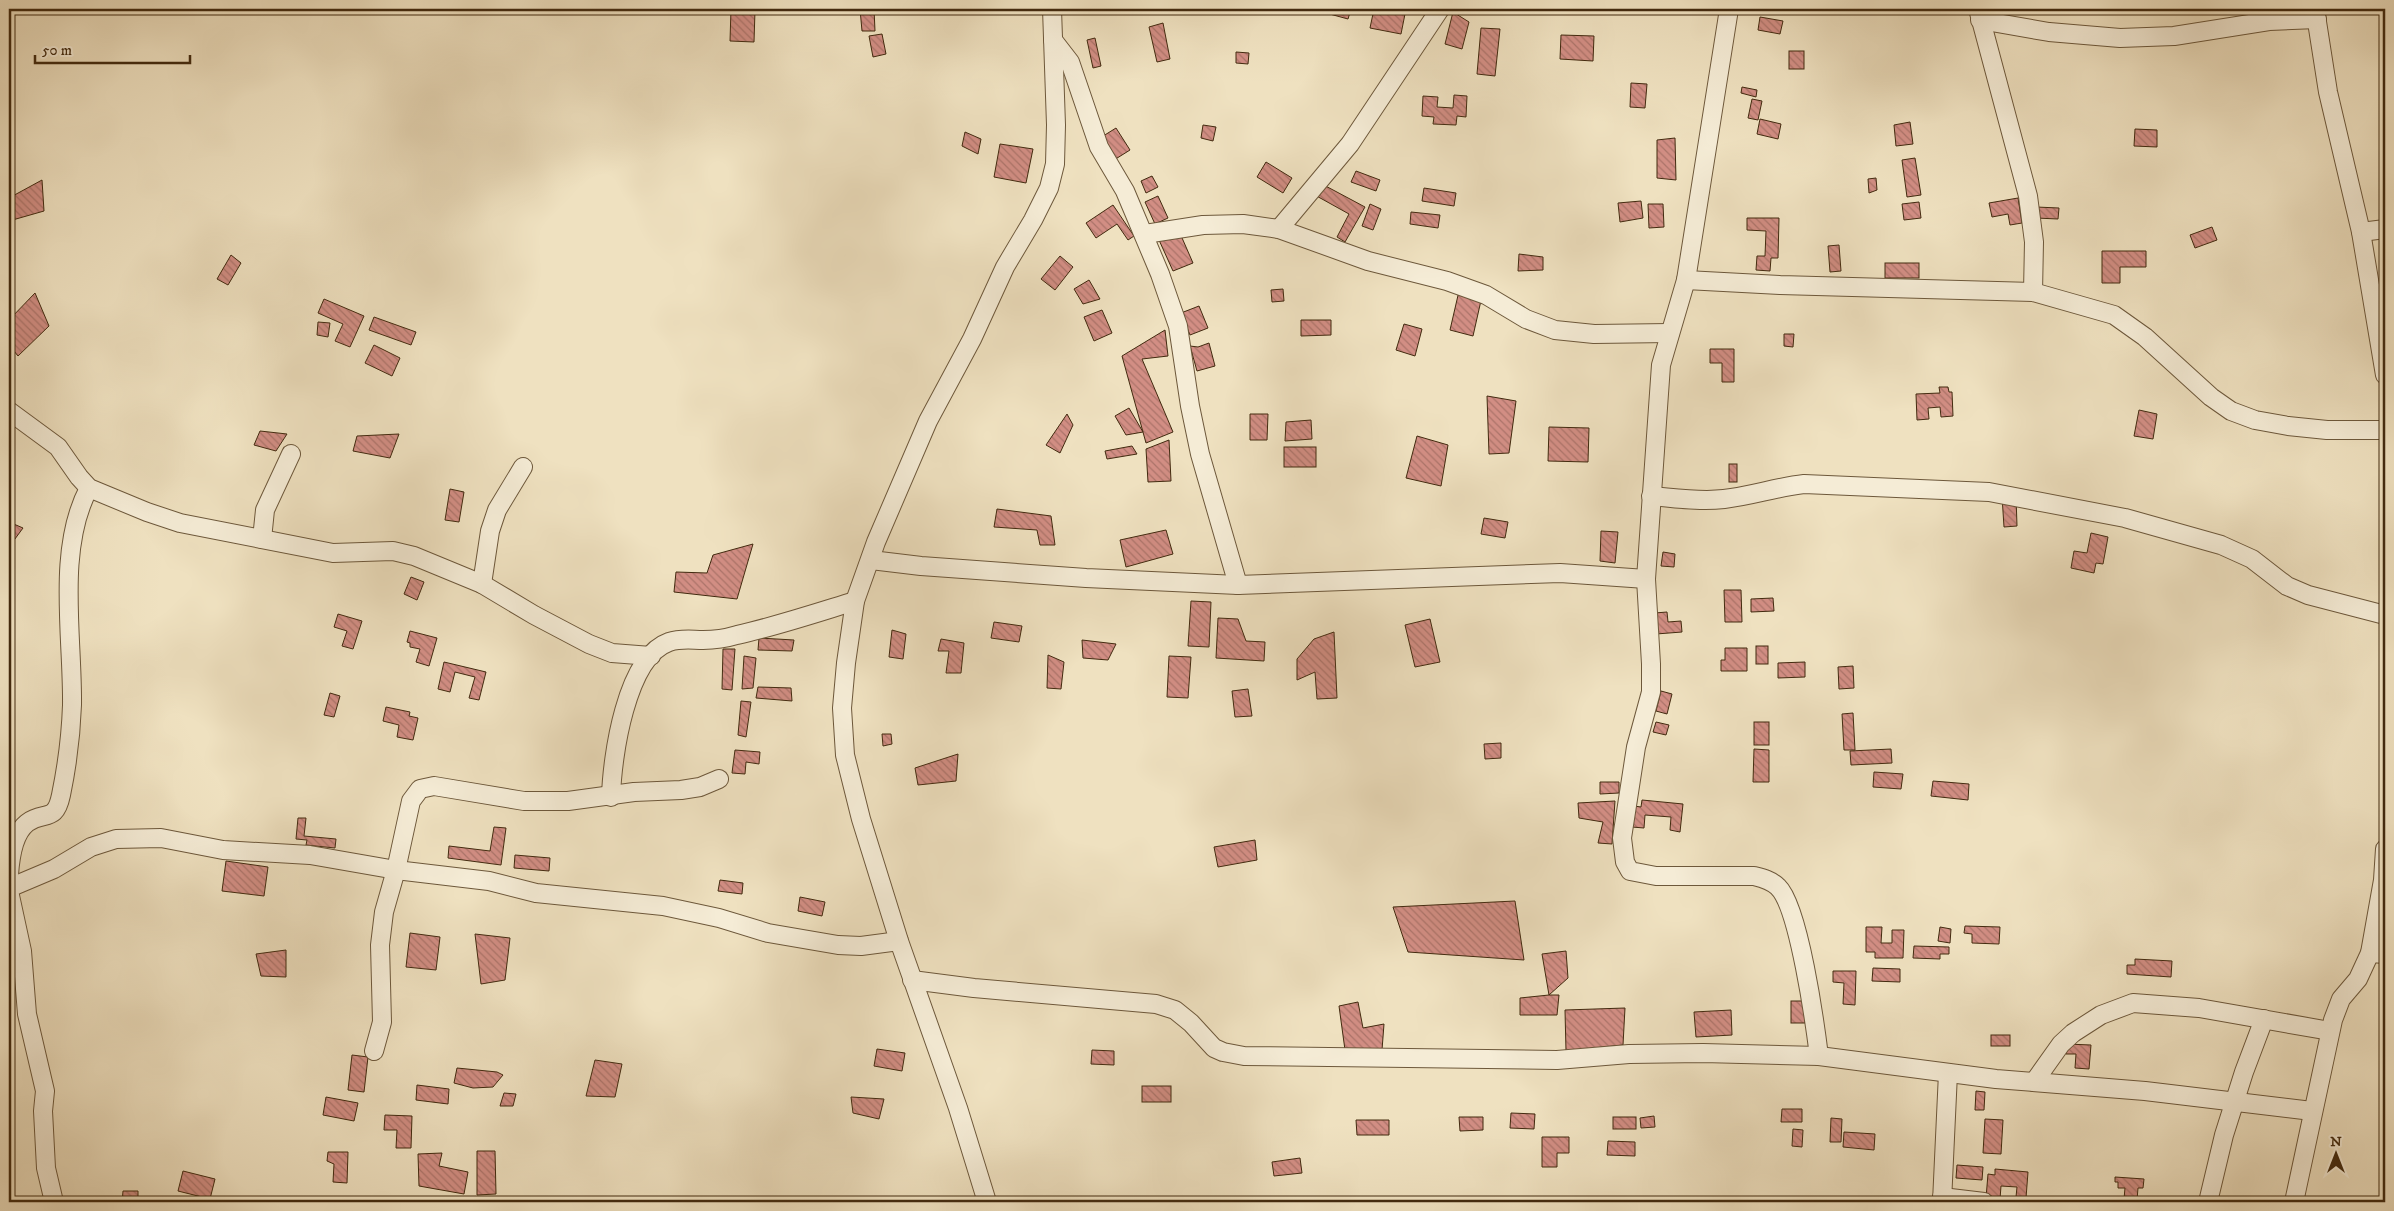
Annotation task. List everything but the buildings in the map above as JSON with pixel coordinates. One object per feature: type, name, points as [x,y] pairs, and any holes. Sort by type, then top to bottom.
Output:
[{"type":"street","points":[[987,1202],[958,1108],[899,941],[861,819],[845,755],[842,708],[855,601],[876,542],[928,421],[972,339],[1005,267],[1033,220],[1049,188],[1055,164],[1056,125],[1052,9]]},
{"type":"street","points":[[1279,229],[1350,144],[1440,9]]},
{"type":"street","points":[[1729,9],[1686,280],[1661,365],[1646,579],[1651,692],[1636,747],[1622,838],[1625,862],[1630,871],[1656,876],[1754,876],[1766,879],[1778,887],[1787,900],[1802,958],[1812,1000],[1819,1056]]},
{"type":"street","points":[[2034,292],[2034,242],[2028,196],[1979,14],[2049,32],[2120,38],[2174,36],[2316,14],[2328,92],[2360,232],[2378,287],[2385,375]]},
{"type":"street","points":[[1053,40],[1070,62],[1099,147],[1125,191],[1145,234],[1178,326],[1190,406],[1200,454],[1238,585]]},
{"type":"street","points":[[1145,234],[1203,225],[1242,224],[1279,229],[1368,261],[1431,277],[1486,295],[1526,319],[1555,330],[1594,334],[1670,332]]},
{"type":"street","points":[[2360,232],[2385,229]]},
{"type":"street","points":[[1686,280],[1780,286],[2034,292],[2114,315],[2145,337],[2211,397],[2231,411],[2247,417],[2288,426],[2327,430],[2385,430]]},
{"type":"street","points":[[9,411],[58,447],[78,477],[89,488],[180,523],[333,553],[393,551],[446,568],[482,584],[527,611],[589,644],[612,653],[651,656]]},
{"type":"street","points":[[262,539],[266,510],[291,454]]},
{"type":"street","points":[[482,584],[490,531],[497,510],[523,467]]},
{"type":"street","points":[[1651,496],[1695,500],[1724,499],[1774,488],[1804,484],[1990,492],[2071,507],[2175,531],[2221,545],[2252,559],[2287,586],[2308,595],[2385,615]]},
{"type":"street","points":[[9,876],[10,861],[21,830],[29,821],[54,814],[61,793],[72,704],[69,576],[80,505],[89,488]]},
{"type":"street","points":[[871,560],[921,566],[1086,578],[1238,585],[1560,573],[1646,579]]},
{"type":"street","points":[[611,797],[618,738],[624,707],[634,683],[651,656],[667,643],[683,639],[705,640],[736,635],[855,601]]},
{"type":"street","points":[[374,1051],[382,1022],[380,945],[384,912],[396,870],[411,801],[420,789],[434,786],[524,801],[568,801],[700,786],[719,779]]},
{"type":"street","points":[[54,1202],[46,1168],[43,1111],[45,1091],[27,1014],[22,951],[9,889],[54,869],[91,847],[116,839],[161,838],[223,850],[310,855],[396,870],[490,881],[536,893],[663,906],[719,918],[768,933],[838,945],[860,946],[899,941]]},
{"type":"street","points":[[2294,1202],[2330,1031],[2341,999],[2378,953],[2385,849]]},
{"type":"street","points":[[912,980],[974,988],[1156,1004],[1174,1010],[1191,1023],[1214,1048],[1223,1052],[1244,1056],[1557,1060],[1629,1054],[1703,1053],[1819,1056],[1996,1080],[2145,1091],[2312,1111]]},
{"type":"street","points":[[2034,1082],[2061,1044],[2073,1033],[2102,1015],[2133,1003],[2199,1008],[2330,1031]]},
{"type":"street","points":[[2208,1202],[2234,1102],[2264,1019]]},
{"type":"street","points":[[1948,1073],[1942,1199],[1984,1202]]}]
